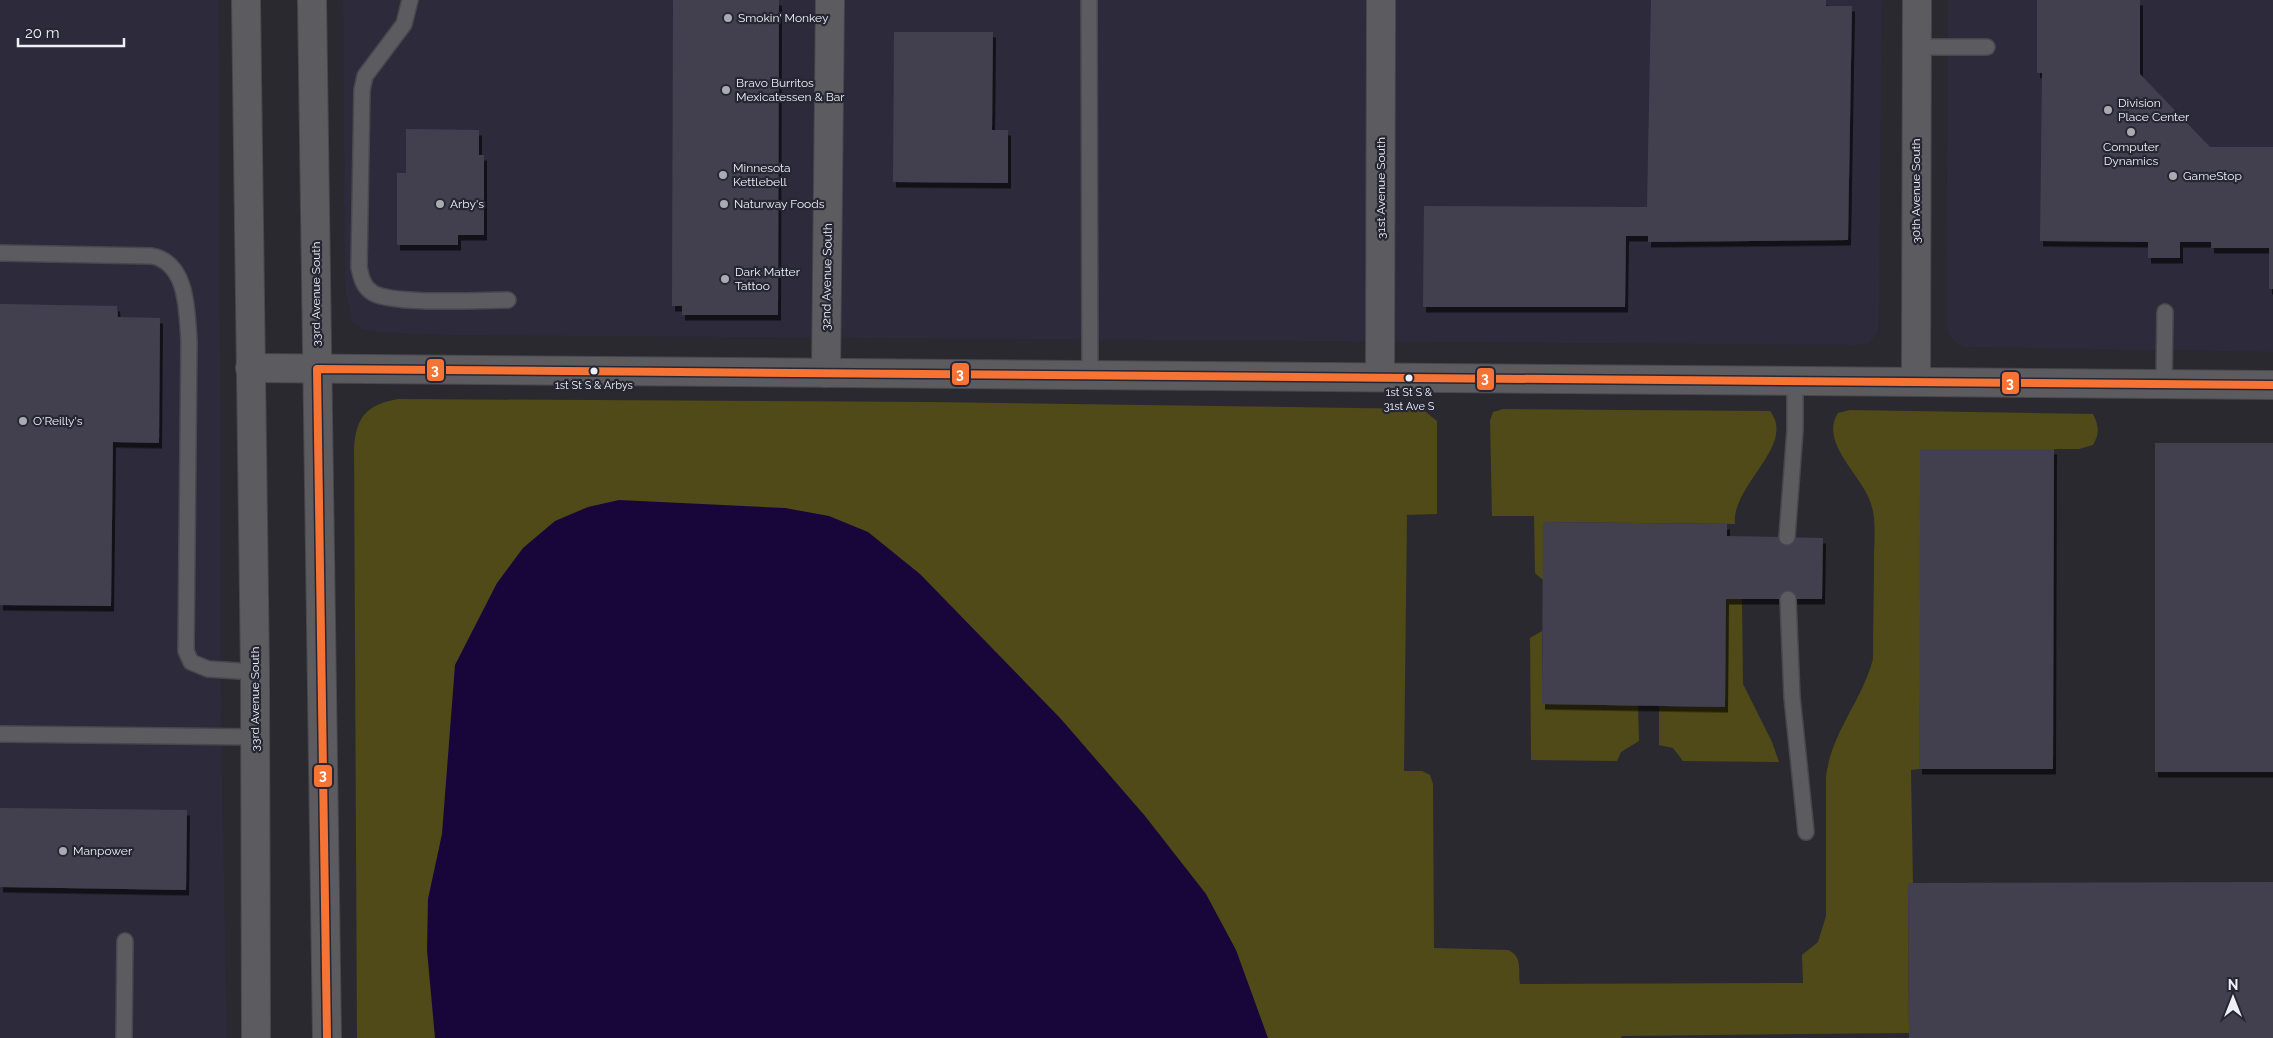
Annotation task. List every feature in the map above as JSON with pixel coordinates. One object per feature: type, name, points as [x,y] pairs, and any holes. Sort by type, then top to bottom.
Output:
[{"type":"street","name":"33rd Avenue South","points":[[246,0],[255,672],[256,1038]]},
{"type":"street","name":"33rd Avenue South","points":[[312,0],[327,1038]]},
{"type":"street","name":"32nd Avenue South","points":[[826,373],[830,0]]},
{"type":"street","name":"31st Avenue South","points":[[1380,377],[1381,0]]},
{"type":"street","name":"30th Avenue South","points":[[1916,381],[1917,0]]},
{"type":"street","points":[[250,368],[2273,385]]},
{"type":"lane","points":[[410,0],[404,24],[365,76],[362,90],[360,112],[359,267],[362,283],[373,293],[394,299],[508,300]]},
{"type":"lane","points":[[1089,0],[1090,374]]},
{"type":"lane","points":[[1916,46],[1987,46]]},
{"type":"lane","points":[[0,253],[152,256],[163,258],[174,270],[185,295],[189,342],[186,651],[191,662],[208,669],[255,672]]},
{"type":"lane","points":[[2164,384],[2165,312]]},
{"type":"lane","points":[[1787,537],[1795,430],[1795,380]]},
{"type":"lane","points":[[1788,599],[1792,697],[1806,832]]},
{"type":"lane","points":[[0,734],[255,737]]},
{"type":"lane","points":[[124,1038],[126,942]]},
{"type":"shaded area","points":[[0,0],[219,0],[221,716],[227,1038],[0,1038]]},
{"type":"shaded area","points":[[343,0],[1882,0],[1879,324],[1876,335],[1869,343],[1857,345],[443,335],[377,332],[362,329],[352,321],[345,290]]},
{"type":"shaded area","points":[[1948,0],[2273,0],[2273,352],[1966,347],[1956,343],[1949,335],[1946,324]]},
{"type":"shaded area","points":[[398,399],[932,402],[1422,409],[1437,421],[1437,514],[1407,515],[1404,771],[1422,771],[1430,775],[1433,784],[1434,948],[1508,950],[1518,960],[1520,984],[1803,983],[1802,955],[1818,942],[1826,916],[1826,777],[1829,761],[1840,731],[1862,689],[1873,659],[1874,515],[1865,491],[1837,447],[1834,424],[1838,413],[1850,410],[2093,414],[2098,430],[2093,445],[2079,449],[1920,449],[1922,529],[1919,769],[1911,770],[1913,883],[1908,884],[1909,1033],[1622,1036],[1621,1038],[357,1038],[354,449],[357,429],[365,414],[378,405]]},
{"type":"shaded area","points":[[1503,409],[1770,411],[1776,424],[1775,438],[1770,451],[1736,509],[1735,524],[1544,522],[1543,580],[1535,573],[1534,516],[1492,516],[1490,421],[1493,412]]},
{"type":"shaded area","points":[[619,500],[785,508],[829,516],[868,532],[920,574],[1061,719],[1145,816],[1206,894],[1236,950],[1268,1038],[435,1038],[427,950],[428,899],[442,834],[455,665],[497,583],[523,548],[555,521],[588,507]]},
{"type":"shaded area","points":[[1726,599],[1742,599],[1743,684],[1772,742],[1779,762],[1683,761],[1673,748],[1659,745],[1659,705],[1725,706]]},
{"type":"shaded area","points":[[1542,631],[1542,704],[1638,705],[1639,741],[1621,752],[1617,761],[1531,760],[1530,638]]},
{"type":"building","points":[[673,0],[779,0],[778,315],[682,315],[682,306],[672,306]]},
{"type":"building","points":[[1651,0],[1826,0],[1826,6],[1852,6],[1848,240],[1648,242],[1648,236],[1626,236],[1625,307],[1423,307],[1424,206],[1647,207]]},
{"type":"building","name":"Division Place Center","points":[[2037,0],[2140,0],[2140,74],[2210,147],[2273,147],[2273,289],[2269,289],[2269,248],[2211,248],[2211,242],[2180,242],[2180,258],[2148,258],[2148,242],[2040,241],[2042,73],[2037,73]]},
{"type":"building","points":[[894,32],[993,32],[992,130],[1008,130],[1008,183],[893,182]]},
{"type":"building","name":"Arby's","points":[[406,129],[479,130],[479,155],[484,155],[484,235],[458,235],[458,245],[397,245],[397,173],[406,173]]},
{"type":"building","points":[[0,304],[117,306],[118,317],[160,318],[159,443],[113,442],[111,606],[0,605]]},
{"type":"building","points":[[2155,443],[2273,443],[2273,772],[2155,772]]},
{"type":"building","points":[[1920,449],[2054,449],[2053,769],[1919,769]]},
{"type":"building","points":[[1543,522],[1727,524],[1727,536],[1823,538],[1822,599],[1726,599],[1725,707],[1542,704]]},
{"type":"building","points":[[0,808],[187,810],[186,890],[0,887]]},
{"type":"building","points":[[2273,882],[2273,1038],[1909,1038],[1908,883]]},
{"type":"transit line","name":"3","points":[[327,1038],[317,369],[2273,385]]},
{"type":"place","name":"Smokin' Monkey","points":[[728,18]]},
{"type":"place","name":"Bravo Burritos Mexicatessen & Bar","points":[[726,90]]},
{"type":"place","name":"Division Place Center","points":[[2108,110]]},
{"type":"place","name":"Computer Dynamics","points":[[2131,132]]},
{"type":"place","name":"Minnesota Kettlebell","points":[[723,175]]},
{"type":"place","name":"GameStop","points":[[2173,176]]},
{"type":"place","name":"Arby's","points":[[440,204]]},
{"type":"place","name":"Naturway Foods","points":[[724,204]]},
{"type":"place","name":"Dark Matter Tattoo","points":[[725,279]]},
{"type":"place","name":"1st St S & Arbys","points":[[594,371]]},
{"type":"place","name":"1st St S & 31st Ave S","points":[[1409,378]]},
{"type":"place","name":"O'Reilly's","points":[[23,421]]},
{"type":"place","name":"Manpower","points":[[63,851]]}]
